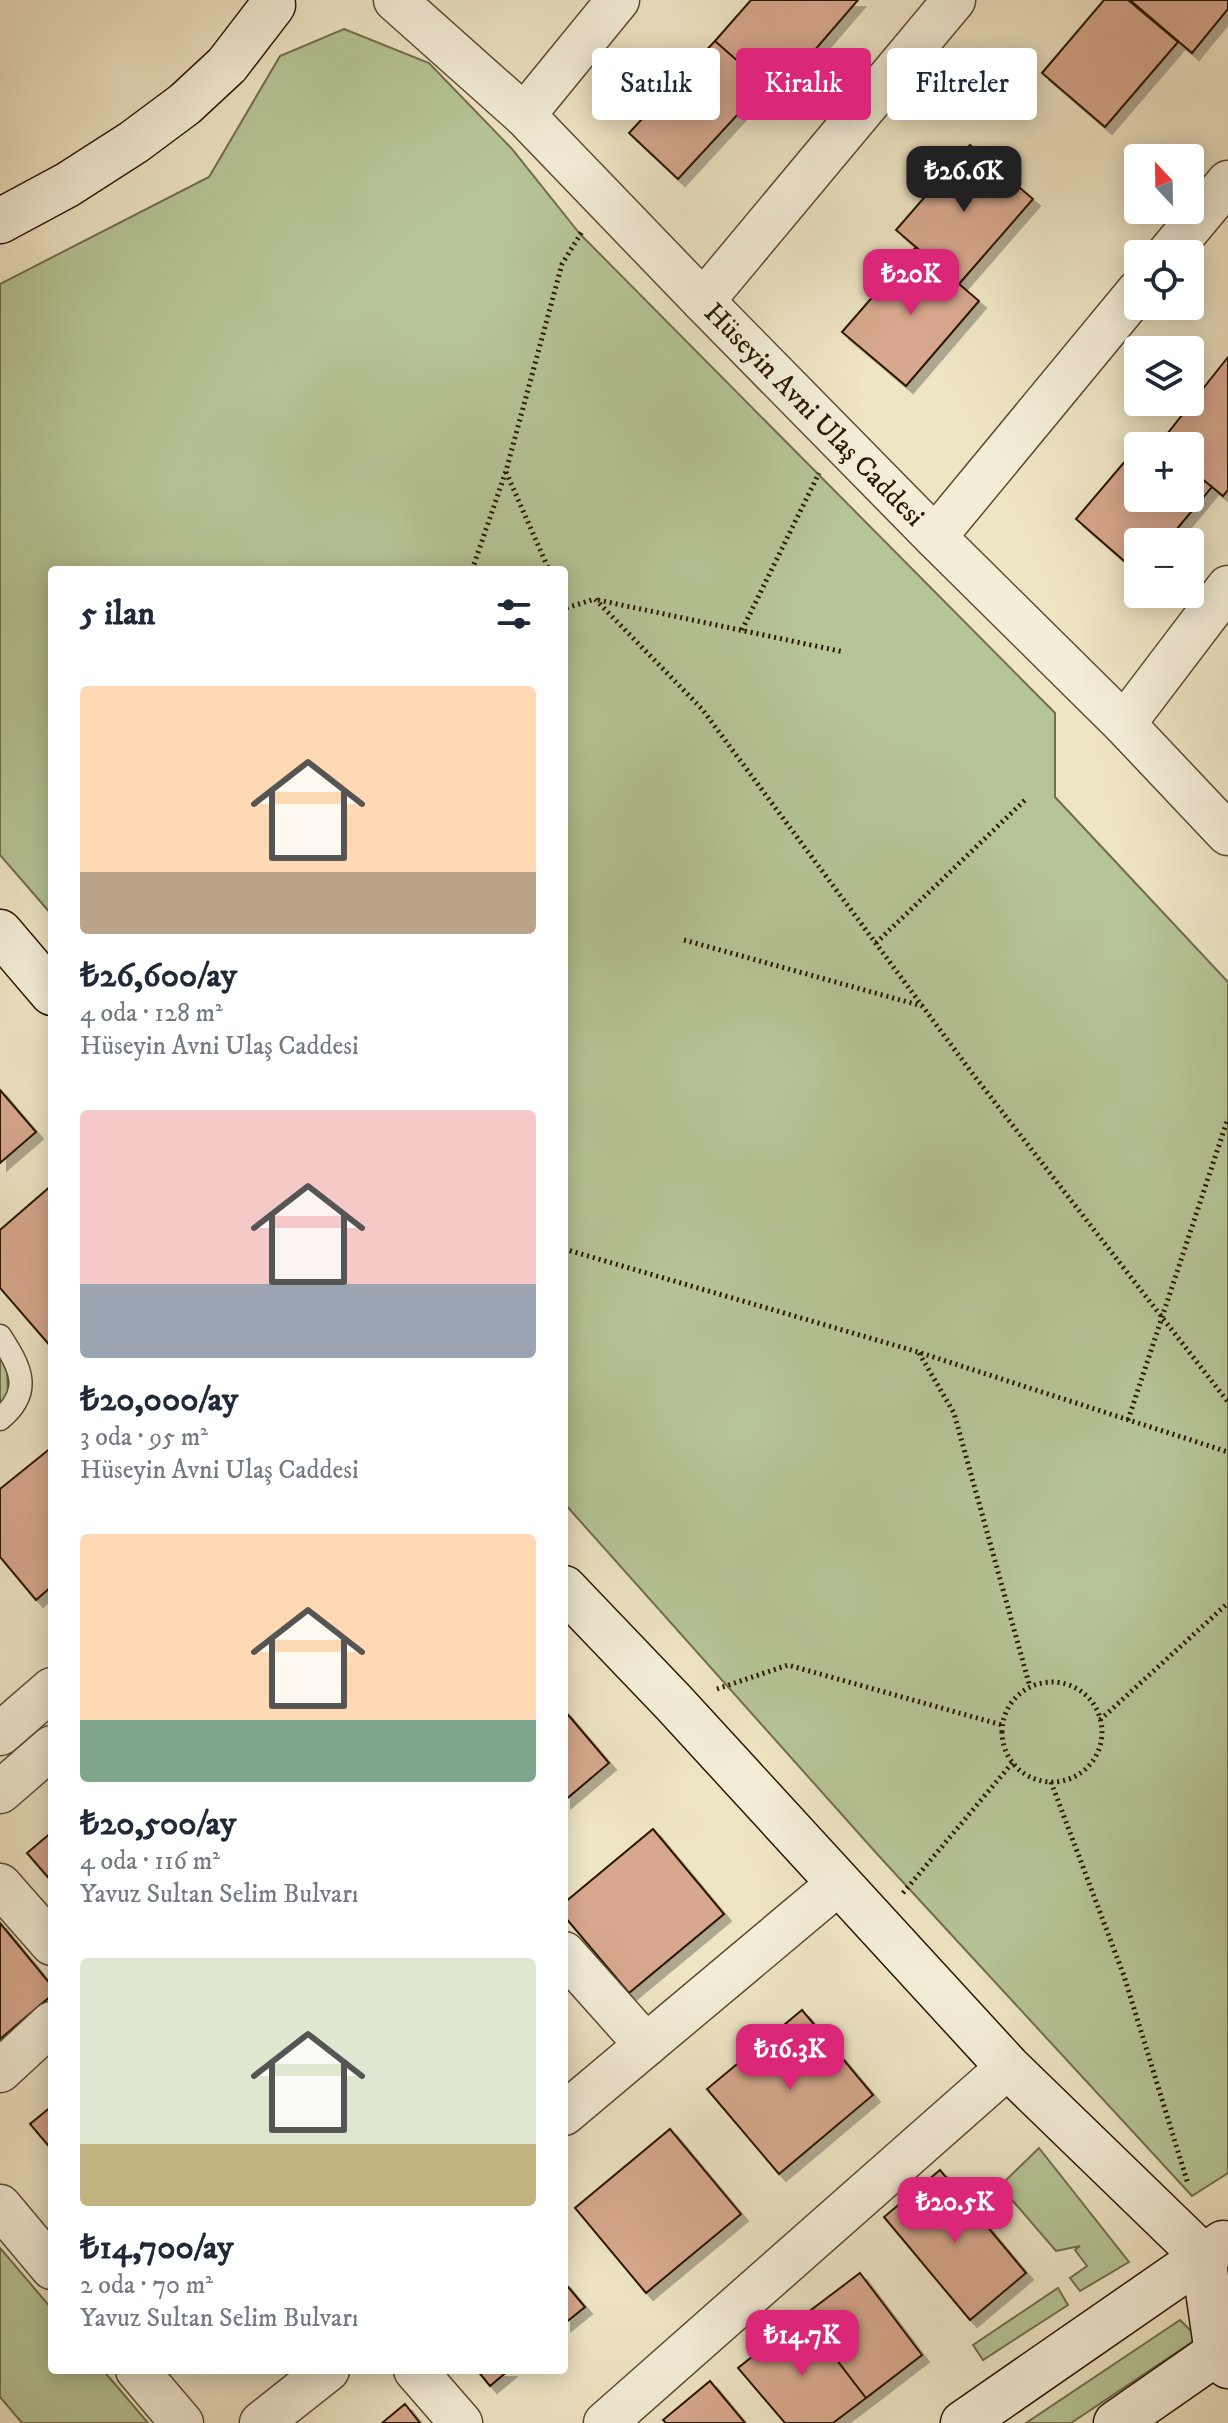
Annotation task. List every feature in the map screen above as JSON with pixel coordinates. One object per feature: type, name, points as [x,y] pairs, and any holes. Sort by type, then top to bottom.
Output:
[{"type":"main road","points":[[0,221],[67,185],[134,142],[185,104],[227,65],[269,2]]},
{"type":"main road","points":[[0,932],[48,988]]},
{"type":"main road","points":[[568,1597],[674,1703],[1008,2067],[1215,2248],[1224,2355],[1116,2423]]},
{"type":"main road","points":[[963,2423],[1215,2248]]},
{"type":"street","name":"Hüseyin Avni Ulaş Caddesi","points":[[395,0],[524,115],[838,439],[1124,724],[1228,834]]},
{"type":"street","points":[[524,115],[618,0]]},
{"type":"street","points":[[703,301],[954,0]]},
{"type":"street","points":[[1180,240],[1228,182]]},
{"type":"street","points":[[935,537],[1124,308]]},
{"type":"street","points":[[1124,724],[1228,587]]},
{"type":"street","points":[[0,1734],[48,1692]]},
{"type":"street","points":[[0,1792],[48,1750]]},
{"type":"street","points":[[568,2111],[838,1884]]},
{"type":"street","points":[[0,1885],[48,1939]]},
{"type":"street","points":[[568,1957],[646,2045]]},
{"type":"street","points":[[0,2071],[48,2027]]},
{"type":"street","points":[[605,2423],[1008,2067]]},
{"type":"street","points":[[0,2206],[48,2263]]},
{"type":"street","points":[[140,2374],[182,2423]]},
{"type":"street","points":[[261,2423],[323,2374]]},
{"type":"street","points":[[418,2374],[461,2423]]},
{"type":"lane","points":[[0,1336],[18,1363],[21,1388],[12,1409],[0,1419]]},
{"type":"path","points":[[473,566],[506,471],[562,264],[603,197]]},
{"type":"path","points":[[742,630],[838,439]]},
{"type":"path","points":[[506,471],[547,566]]},
{"type":"path","points":[[595,599],[702,709],[923,1006],[1228,1402]]},
{"type":"path","points":[[568,607],[595,599],[844,652]]},
{"type":"path","points":[[876,943],[1025,800]]},
{"type":"path","points":[[684,940],[923,1006]]},
{"type":"path","points":[[1128,1420],[1228,1118]]},
{"type":"path","points":[[568,1250],[918,1352],[1228,1452]]},
{"type":"path","points":[[918,1352],[954,1413],[1030,1687]]},
{"type":"path","points":[[1100,1720],[1228,1603]]},
{"type":"path","points":[[674,1703],[788,1665],[1002,1725]]},
{"type":"path","points":[[1061,1683],[1077,1688],[1090,1699],[1098,1712],[1102,1728],[1101,1744],[1094,1759],[1083,1771],[1068,1779],[1051,1782],[1035,1779],[1013,1762],[1003,1742],[1002,1725],[1007,1710],[1017,1696],[1030,1687],[1061,1683]]},
{"type":"path","points":[[877,1926],[1013,1762]]},
{"type":"path","points":[[1051,1782],[1124,1976],[1192,2196]]},
{"type":"green space","points":[[344,29],[429,63],[512,149],[580,234],[1055,713],[1055,797],[1228,982],[1228,2173],[1192,2196],[878,1855],[568,1507],[568,566],[48,566],[48,910],[0,855],[0,284],[209,177],[280,56]]},
{"type":"green space","points":[[0,1359],[7,1367],[8,1398],[0,1405]]},
{"type":"green space","points":[[1039,2148],[1129,2262],[1080,2291],[1070,2278],[1087,2266],[1075,2250],[1080,2246],[1056,2251],[1000,2186]]},
{"type":"green space","points":[[0,2248],[48,2304],[48,2374],[106,2374],[148,2423],[22,2423],[0,2397]]},
{"type":"green space","points":[[1058,2288],[1068,2305],[983,2360],[973,2345]]},
{"type":"green space","points":[[1180,2320],[1198,2338],[1071,2423],[1026,2423]]},
{"type":"building","points":[[751,0],[858,0],[817,48],[736,48],[736,60],[715,41]]},
{"type":"building","points":[[1104,0],[1128,0],[1178,42],[1105,127],[1042,73]]},
{"type":"building","points":[[1130,0],[1228,0],[1228,9],[1192,53]]},
{"type":"building","points":[[715,41],[736,59],[736,116],[678,179],[629,133],[641,120],[720,120],[720,48],[708,48]]},
{"type":"building","points":[[970,145],[1033,199],[959,284],[896,230]]},
{"type":"building","points":[[916,247],[979,301],[906,386],[842,332]]},
{"type":"building","points":[[1228,357],[1228,490],[1223,496],[1204,480],[1204,432],[1169,432],[1181,416],[1204,416],[1204,387]]},
{"type":"building","points":[[1124,462],[1124,512],[1191,512],[1178,528],[1124,528],[1124,561],[1076,519]]},
{"type":"building","points":[[1204,480],[1212,487],[1204,497]]},
{"type":"building","points":[[0,1090],[36,1132],[0,1163]]},
{"type":"building","points":[[48,1188],[48,1343],[0,1288],[0,1230]]},
{"type":"building","points":[[48,1450],[48,1590],[36,1600],[0,1557],[0,1489]]},
{"type":"building","points":[[568,1715],[609,1763],[568,1798]]},
{"type":"building","points":[[653,1829],[724,1914],[629,1993],[568,1921],[568,1900]]},
{"type":"building","points":[[48,1835],[48,1877],[27,1853]]},
{"type":"building","points":[[0,1923],[48,1981],[48,1998],[0,2039]]},
{"type":"building","points":[[802,2010],[873,2095],[779,2174],[707,2089]]},
{"type":"building","points":[[48,2109],[48,2145],[30,2124]]},
{"type":"building","points":[[670,2129],[741,2214],[646,2293],[575,2208]]},
{"type":"building","points":[[940,2170],[1026,2273],[970,2320],[884,2217]]},
{"type":"building","points":[[860,2273],[922,2355],[866,2398],[803,2316]]},
{"type":"building","points":[[568,2287],[585,2307],[568,2321]]},
{"type":"building","points":[[803,2316],[866,2398],[833,2423],[785,2423],[738,2368]]},
{"type":"building","points":[[480,2374],[504,2374],[490,2386]]},
{"type":"building","points":[[710,2381],[745,2423],[666,2423],[663,2420]]},
{"type":"building","points":[[405,2404],[420,2423],[382,2423]]}]
